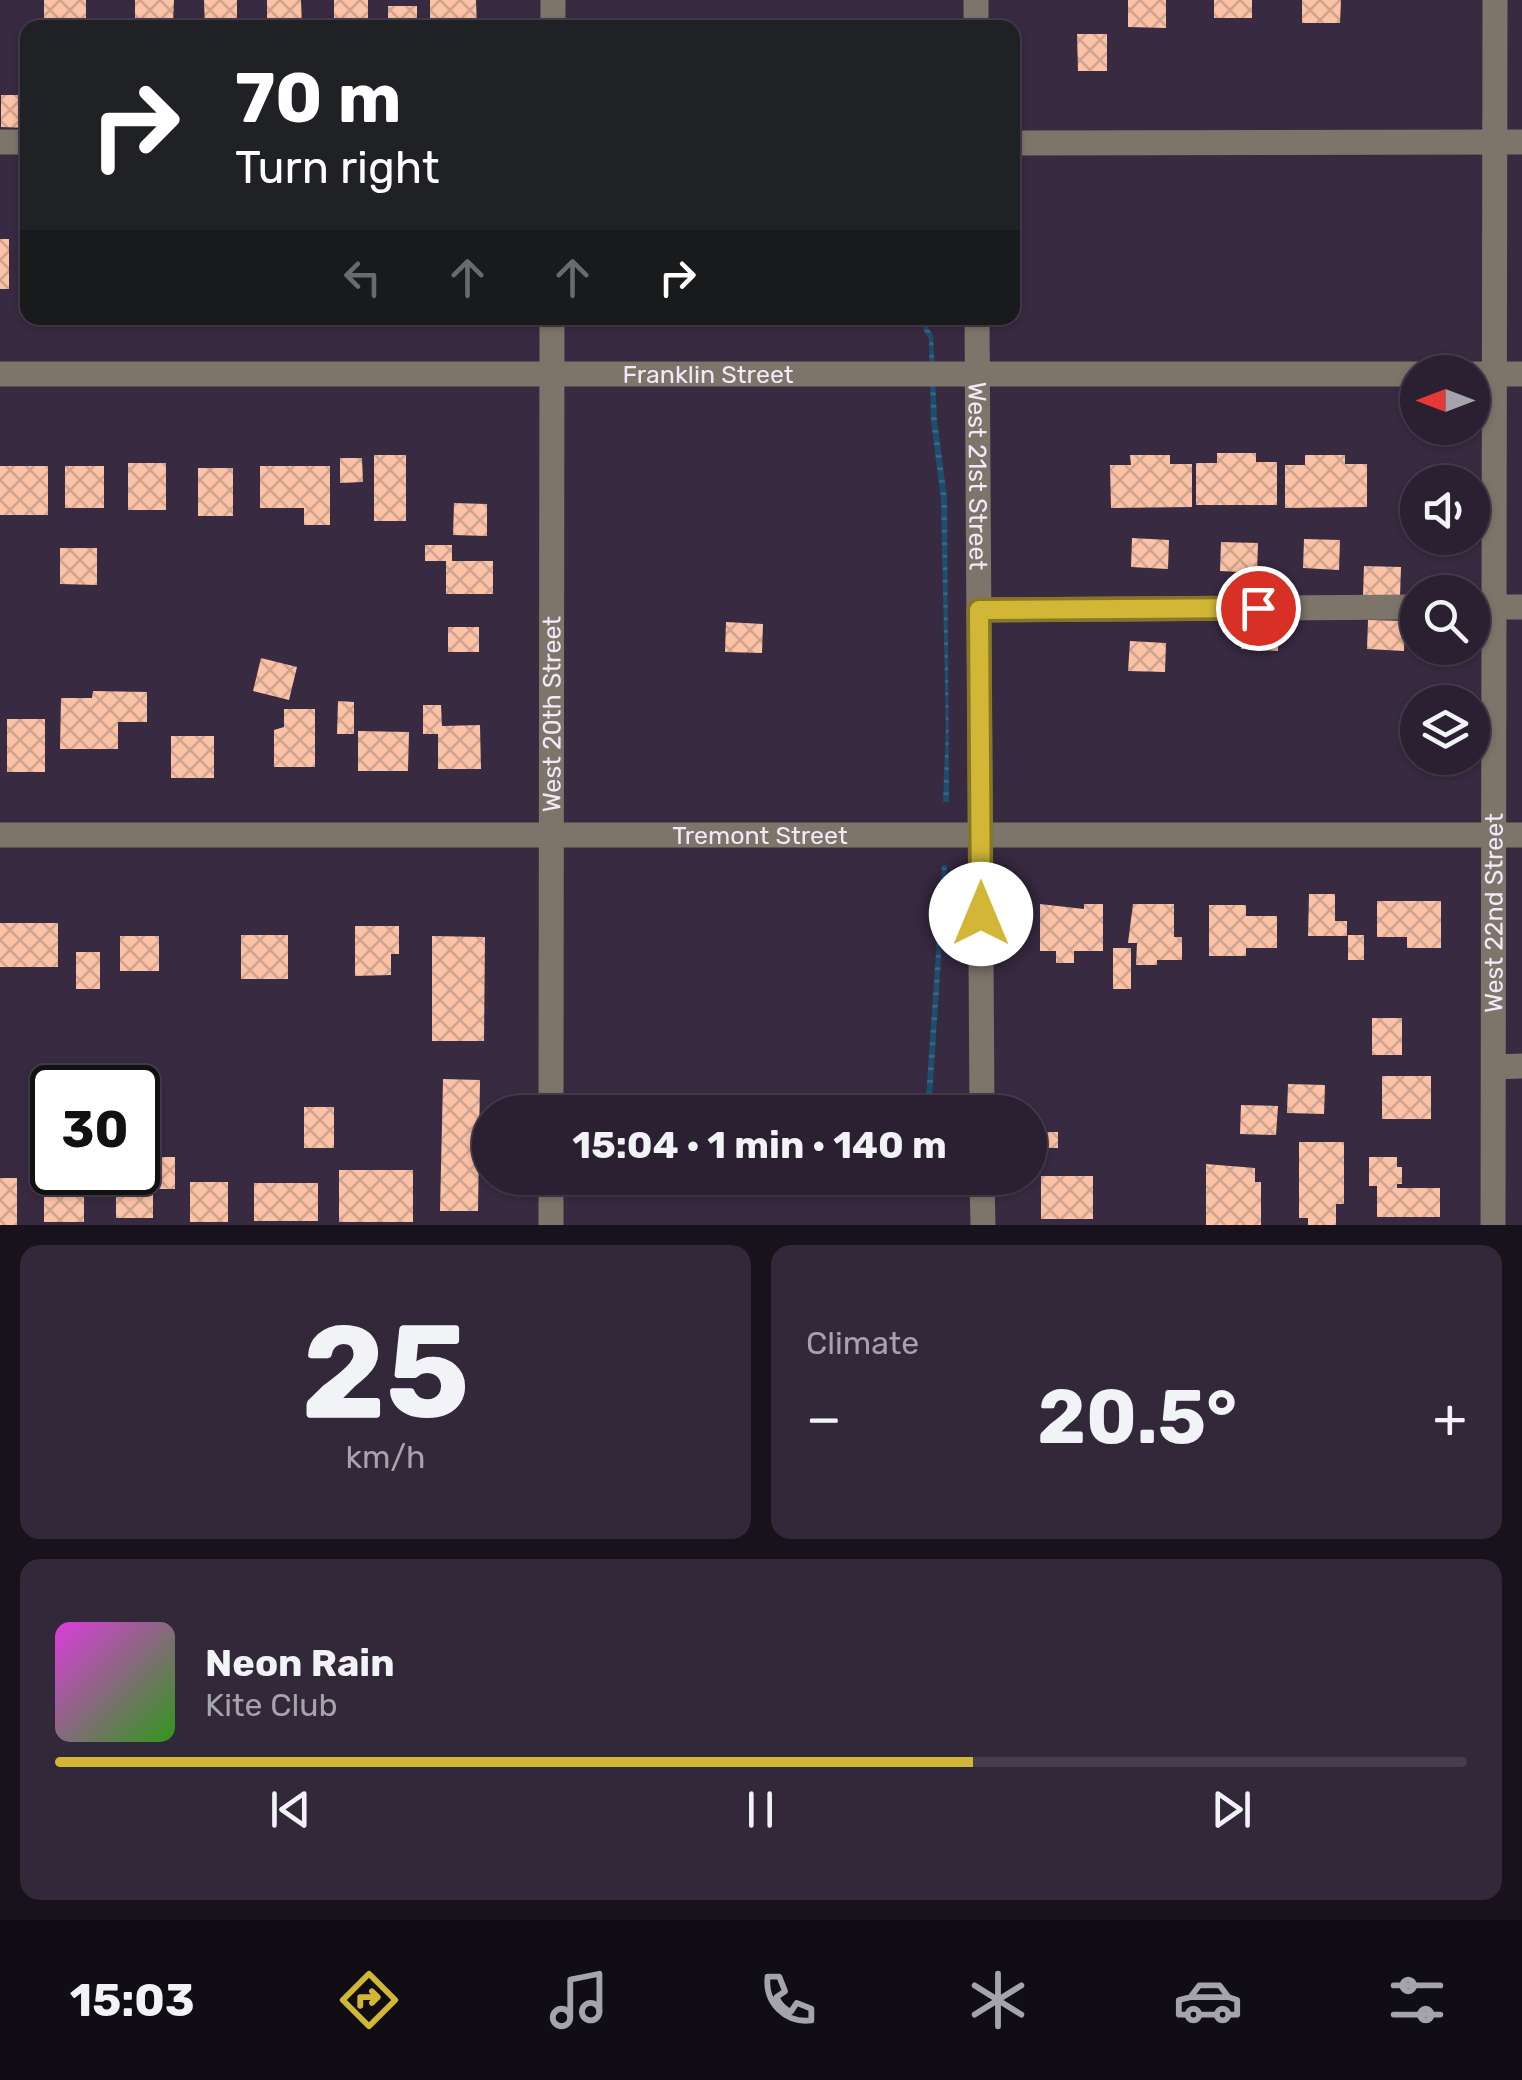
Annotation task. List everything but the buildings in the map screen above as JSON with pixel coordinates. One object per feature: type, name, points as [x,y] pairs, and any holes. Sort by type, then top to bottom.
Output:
[{"type":"street","name":"West 22nd Street","points":[[1485,355],[1495,142],[1495,0]]},
{"type":"street","points":[[1020,143],[1522,142]]},
{"type":"street","name":"West 20th Street","points":[[551,1095],[552,325]]},
{"type":"street","name":"West 21st Street","points":[[978,325],[982,1095]]},
{"type":"street","name":"Franklin Street","points":[[0,374],[1400,374]]},
{"type":"street","points":[[1490,374],[1522,374]]},
{"type":"street","name":"West 22nd Street","points":[[1483,575],[1484,445]]},
{"type":"street","points":[[979,610],[1400,607]]},
{"type":"street","points":[[1490,607],[1522,607]]},
{"type":"street","name":"West 22nd Street","points":[[1486,665],[1494,834],[1493,1225]]},
{"type":"street","name":"Tremont Street","points":[[0,835],[1522,834]]},
{"type":"street","points":[[1494,1067],[1522,1066]]},
{"type":"street","points":[[551,1195],[551,1225]]},
{"type":"street","points":[[982,1195],[983,1225]]},
{"type":"water","points":[[921,325],[927,325],[933,336],[937,420],[947,498],[949,802],[943,802],[946,727],[941,499],[931,421],[929,339]]},
{"type":"water","points":[[942,865],[947,865],[932,1095],[926,1095]]},
{"type":"route","points":[[981,914],[979,610],[1258,608]]}]
